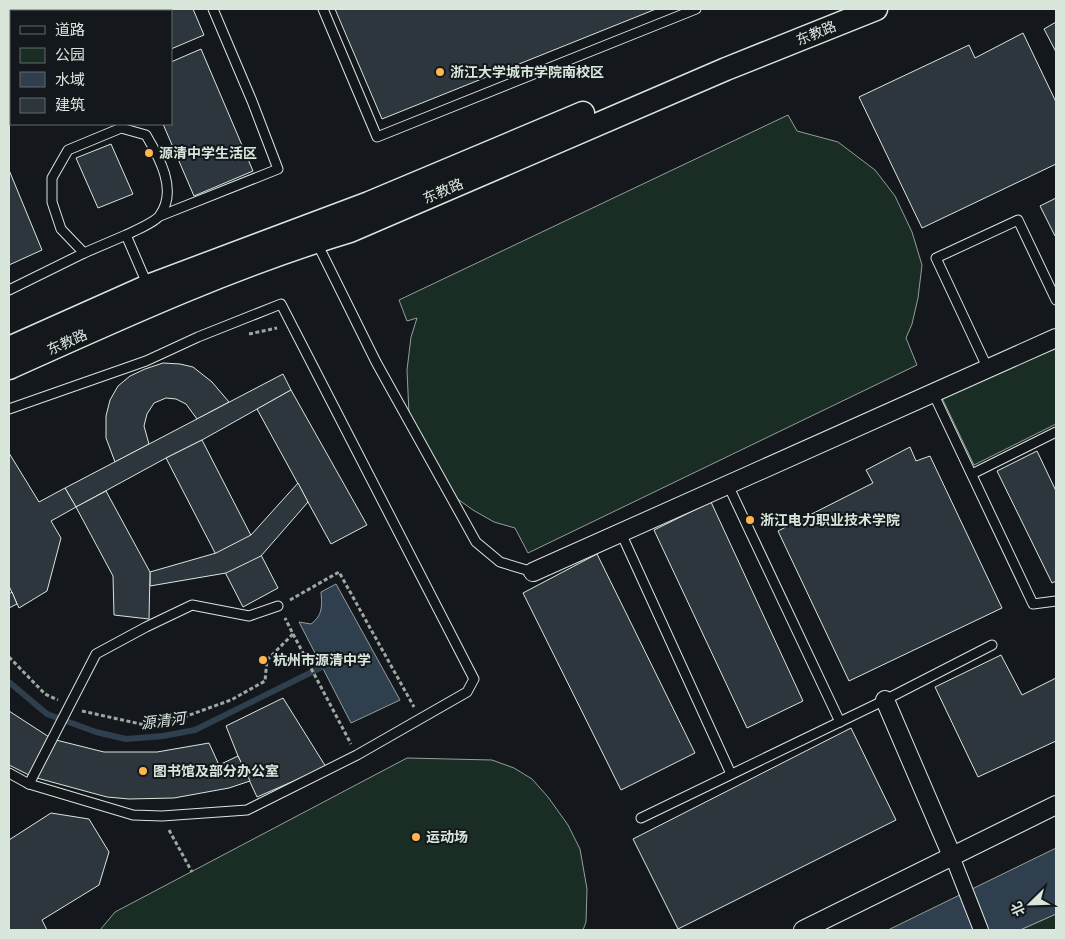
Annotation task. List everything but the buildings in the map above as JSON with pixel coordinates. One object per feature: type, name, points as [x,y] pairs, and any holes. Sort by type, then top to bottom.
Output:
[{"type":"street","name":"东教路","points":[[9,348],[151,294],[671,76],[839,9]]},
{"type":"street","name":"东教路","points":[[9,368],[151,294],[350,231],[726,69],[876,9]]},
{"type":"street","points":[[533,572],[1056,338]]},
{"type":"street","points":[[885,700],[952,856],[981,930]]},
{"type":"street","points":[[803,930],[1056,805]]},
{"type":"lane","points":[[9,290],[84,253],[126,235],[160,216],[278,168],[252,101],[212,9]]},
{"type":"lane","points":[[323,9],[377,137],[696,9]]},
{"type":"lane","points":[[84,253],[61,229],[52,202],[52,178],[68,150],[121,128],[146,135],[160,159],[168,195],[160,216]]},
{"type":"lane","points":[[988,369],[936,258],[1018,220],[1056,300]]},
{"type":"lane","points":[[126,235],[151,294]]},
{"type":"lane","points":[[316,241],[376,362],[476,542],[500,562],[533,572]]},
{"type":"lane","points":[[9,409],[146,361],[198,337],[281,304],[474,679],[468,692],[357,755],[247,810],[162,816],[133,815],[29,784],[9,773]]},
{"type":"lane","points":[[933,393],[1033,604],[1056,602]]},
{"type":"lane","points":[[972,474],[1056,432]]},
{"type":"lane","points":[[728,485],[840,722]]},
{"type":"lane","points":[[621,533],[731,774]]},
{"type":"lane","points":[[29,784],[96,654],[192,606],[249,616],[278,606]]},
{"type":"lane","points":[[641,818],[885,700],[992,645]]},
{"type":"path","points":[[244,335],[292,324]]},
{"type":"path","points":[[357,755],[278,606],[339,572],[421,718]]},
{"type":"path","points":[[9,657],[45,694],[86,713],[145,725],[184,717],[231,700],[265,681],[266,660],[293,634]]},
{"type":"path","points":[[162,816],[192,872]]},
{"type":"green space","points":[[788,115],[797,131],[838,142],[875,170],[895,196],[912,232],[922,265],[918,298],[912,324],[906,338],[917,365],[528,553],[515,528],[494,522],[473,510],[447,488],[409,414],[407,370],[411,337],[417,318],[407,321],[399,300]]},
{"type":"green space","points":[[1056,346],[1056,424],[974,465],[942,398]]},
{"type":"green space","name":"运动场","points":[[407,758],[492,760],[514,768],[532,779],[548,797],[568,825],[580,849],[587,889],[586,922],[583,930],[100,930],[115,912]]},
{"type":"green space","points":[[1056,914],[1056,930],[1020,930]]},
{"type":"water","points":[[336,584],[400,700],[351,723],[299,622],[311,624],[315,621],[321,610],[321,592]]},
{"type":"water","points":[[1056,848],[1056,914],[1020,930],[888,930]]},
{"type":"waterway","name":"源清河","points":[[9,682],[47,714],[96,732],[126,739],[163,736],[195,730],[322,667]]},
{"type":"place","name":"浙江大学城市学院南校区","points":[[440,72]]},
{"type":"place","name":"源清中学生活区","points":[[149,153]]},
{"type":"place","name":"浙江电力职业技术学院","points":[[750,520]]},
{"type":"place","name":"杭州市源清中学","points":[[263,660]]},
{"type":"place","name":"图书馆及部分办公室","points":[[143,771]]},
{"type":"place","name":"运动场","points":[[416,837]]}]
